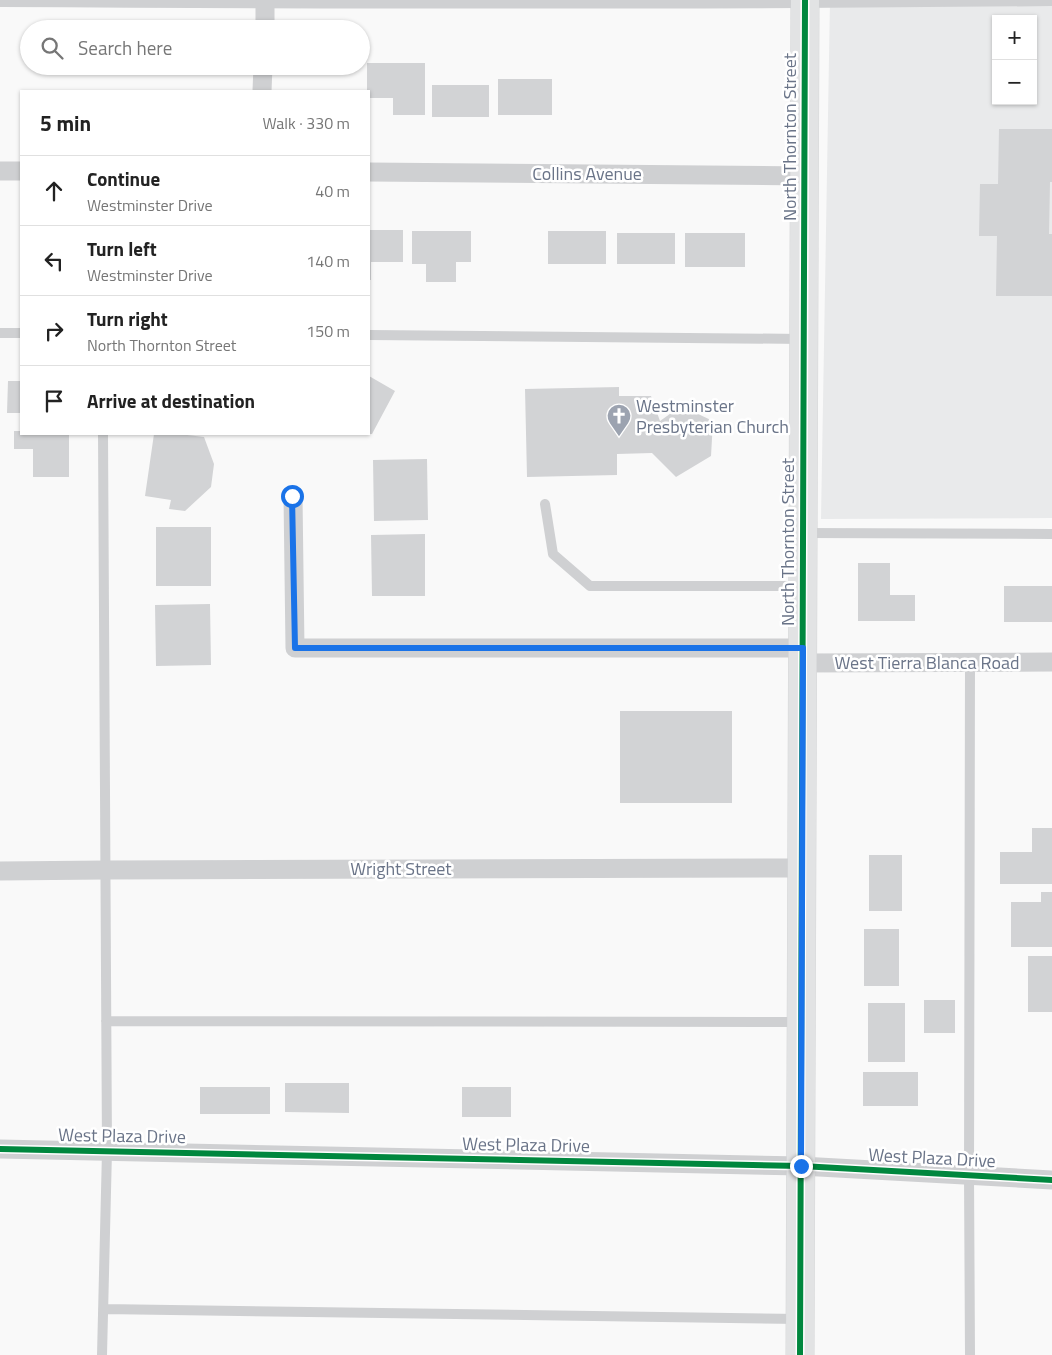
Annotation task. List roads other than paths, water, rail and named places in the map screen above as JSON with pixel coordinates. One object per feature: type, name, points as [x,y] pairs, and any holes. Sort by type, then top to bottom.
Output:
[{"type":"street","name":"North Thornton Street","points":[[800,1355],[805,2]]},
{"type":"street","points":[[264,20],[265,4]]},
{"type":"street","points":[[262,90],[263,75]]},
{"type":"street","points":[[0,171],[20,171]]},
{"type":"street","name":"Collins Avenue","points":[[370,172],[805,176]]},
{"type":"street","name":"West Tierra Blanca Road","points":[[292,496],[295,648],[803,655],[970,662],[1052,662]]},
{"type":"street","name":"Wright Street","points":[[0,872],[802,868]]},
{"type":"street","name":"West Plaza Drive","points":[[0,1149],[801,1166],[1052,1180]]},
{"type":"lane","points":[[0,2],[265,4],[1052,1]]},
{"type":"lane","points":[[0,333],[20,333]]},
{"type":"lane","points":[[370,335],[804,338]]},
{"type":"lane","points":[[102,435],[107,1151],[102,1355]]},
{"type":"lane","points":[[545,504],[553,554],[590,586],[803,586]]},
{"type":"lane","points":[[804,533],[1052,534]]},
{"type":"lane","points":[[970,662],[970,1355]]},
{"type":"lane","points":[[106,1020],[802,1022]]},
{"type":"lane","points":[[103,1309],[800,1320]]},
{"type":"place","name":"Westminster Presbyterian Church","points":[[619,437]]}]
